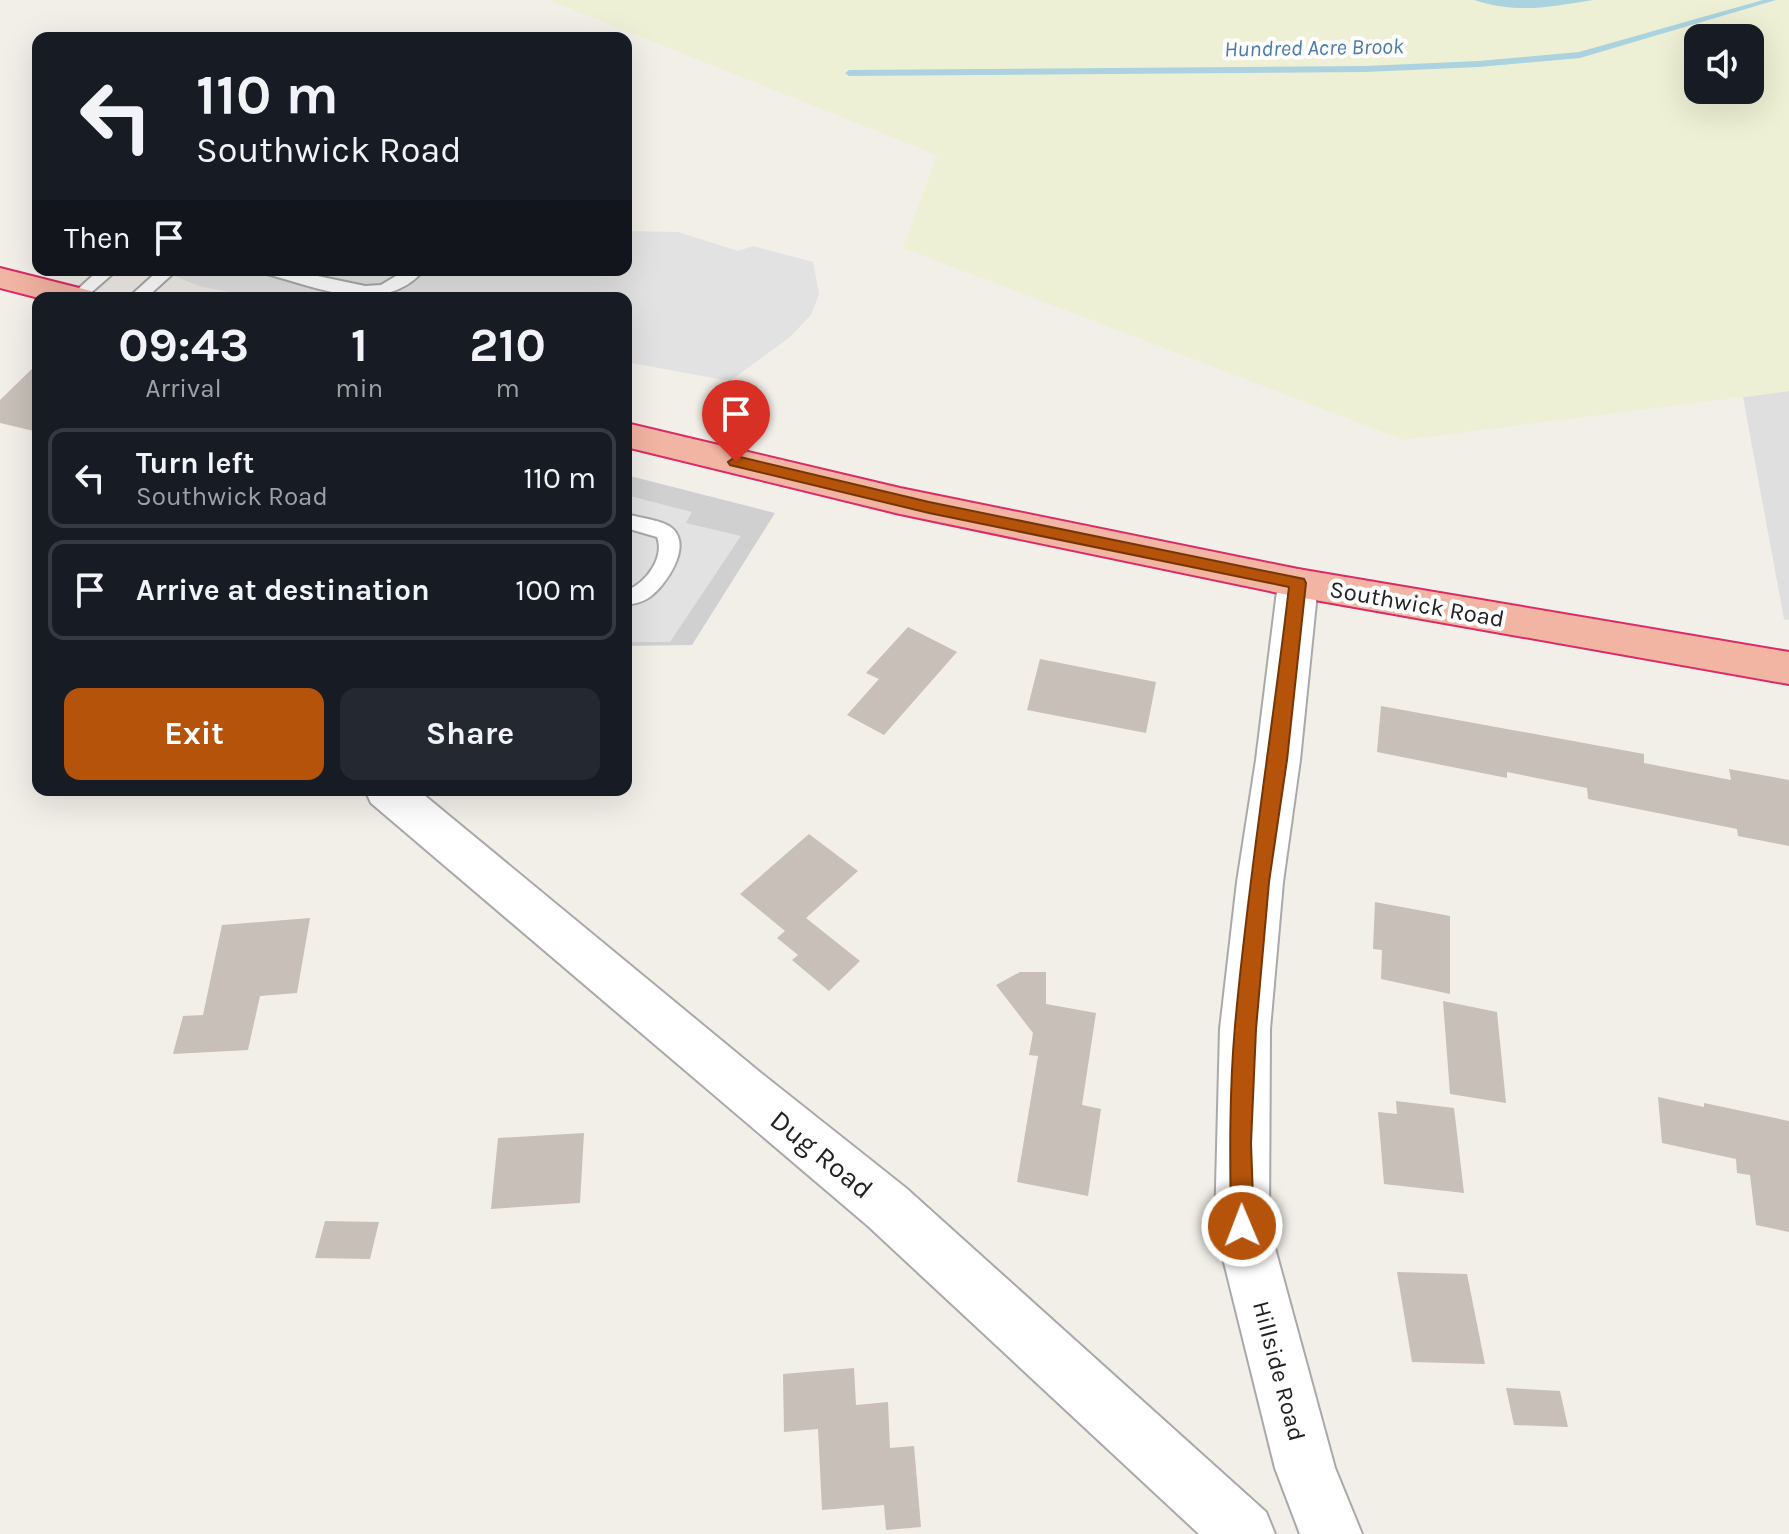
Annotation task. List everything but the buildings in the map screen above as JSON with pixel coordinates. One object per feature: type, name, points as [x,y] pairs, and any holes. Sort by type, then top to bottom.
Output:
[{"type":"highway","points":[[0,278],[55,292]]},
{"type":"highway","name":"Southwick Road","points":[[632,436],[914,504],[1298,583],[1789,668]]},
{"type":"street","name":"Hillside Road","points":[[1298,583],[1278,760],[1260,882],[1245,1029],[1242,1226],[1305,1468],[1331,1534]]},
{"type":"street","name":"Dug Road","points":[[394,796],[887,1207],[1244,1534]]},
{"type":"lane","points":[[85,292],[102,276]]},
{"type":"lane","points":[[143,292],[162,276]]},
{"type":"lane","points":[[297,276],[378,291],[408,276]]},
{"type":"lane","points":[[632,523],[664,532],[671,547],[653,584],[641,596],[632,597]]},
{"type":"shaded area","points":[[632,231],[678,232],[738,251],[753,246],[813,262],[819,294],[811,315],[790,337],[730,381],[632,363],[632,292],[230,292],[202,287],[174,276],[632,276]]},
{"type":"shaded area","points":[[1789,391],[1789,620],[1784,619],[1743,397]]},
{"type":"shaded area","points":[[632,477],[775,513],[692,645],[632,646]]},
{"type":"shaded area","points":[[632,497],[692,512],[686,523],[741,536],[670,642],[632,642]]},
{"type":"green space","points":[[548,0],[1789,0],[1789,391],[1404,440],[903,248],[937,155]]},
{"type":"water","points":[[1474,0],[1593,0],[1519,8]]},
{"type":"waterway","name":"Hundred Acre Brook","points":[[849,73],[1365,69],[1479,64],[1580,55],[1772,0]]},
{"type":"route","points":[[736,462],[873,495],[1298,583],[1278,760],[1260,882],[1245,1029],[1242,1226]]}]
